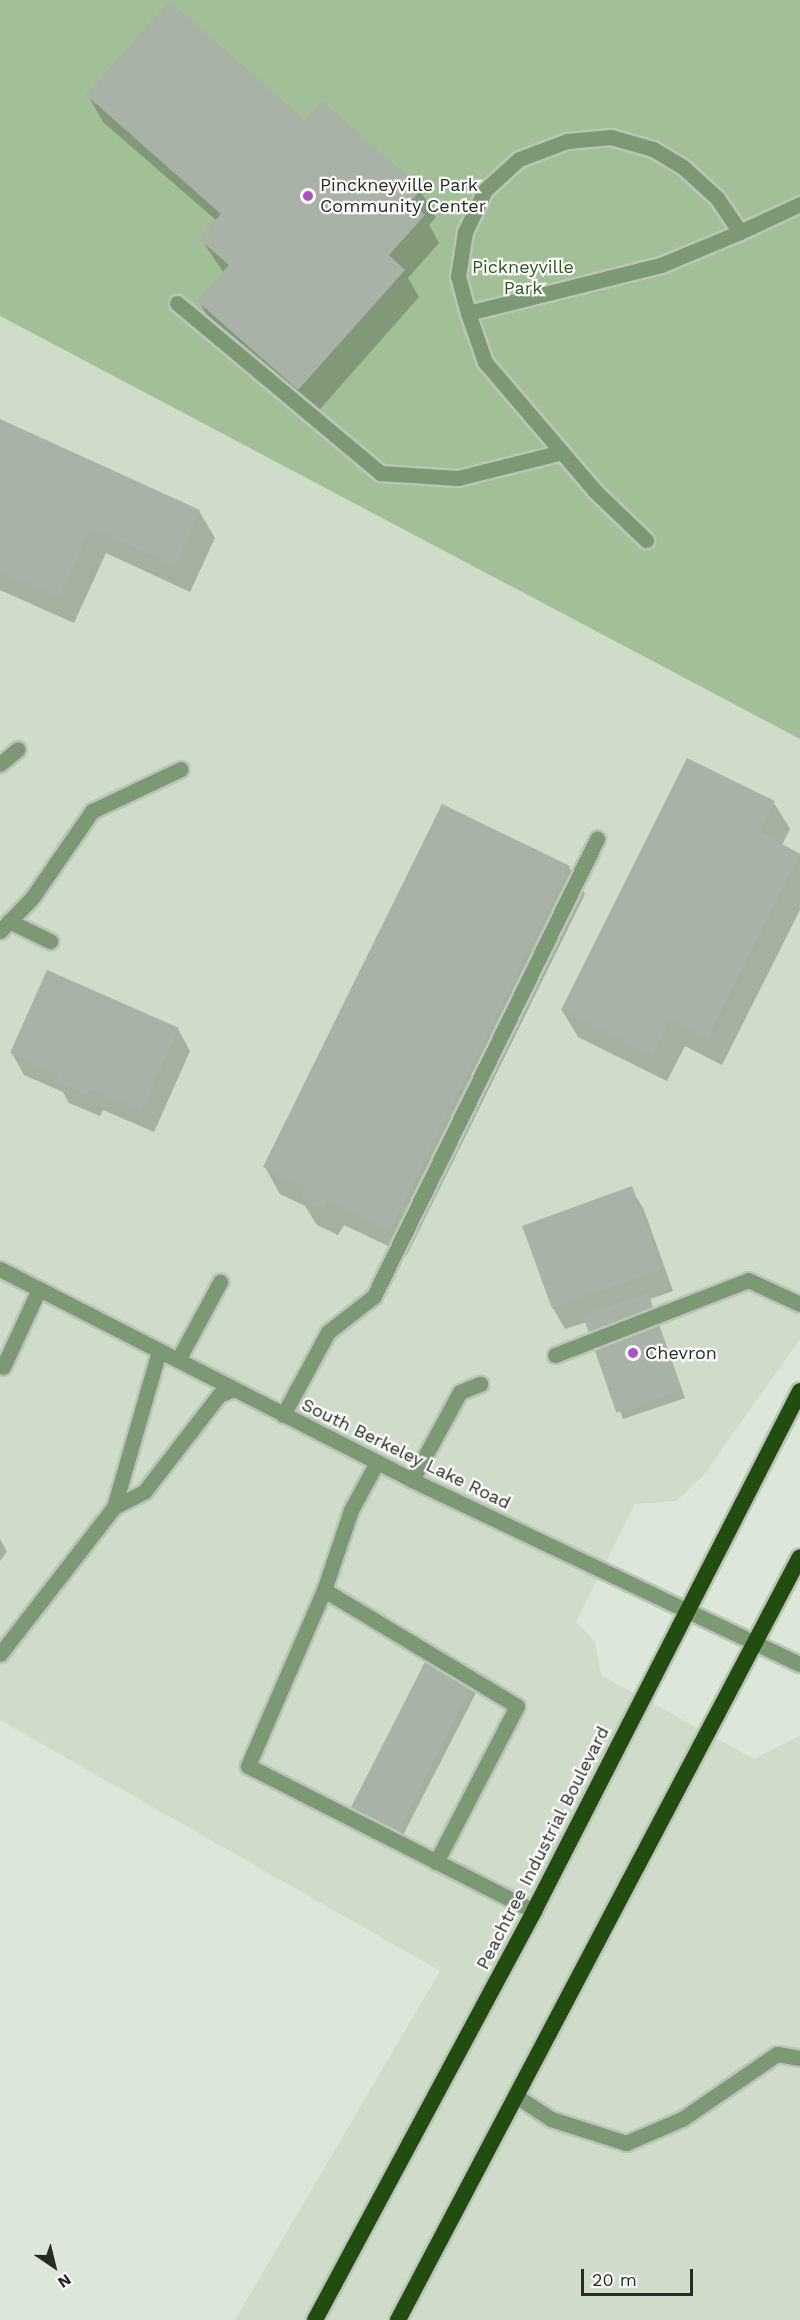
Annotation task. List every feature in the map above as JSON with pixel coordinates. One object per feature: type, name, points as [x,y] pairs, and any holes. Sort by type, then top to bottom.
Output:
[{"type":"highway","name":"Peachtree Industrial Boulevard","points":[[315,2320],[534,1911],[684,1612],[800,1391]]},
{"type":"highway","points":[[398,2320],[800,1557]]},
{"type":"street","points":[[646,540],[595,491],[485,362],[458,276],[465,232],[484,190],[519,159],[567,141],[611,137],[653,148],[683,167],[717,198],[740,232]]},
{"type":"street","points":[[468,313],[661,265],[800,204]]},
{"type":"street","points":[[177,303],[380,473],[458,478],[562,452]]},
{"type":"street","points":[[0,764],[18,749]]},
{"type":"street","points":[[50,941],[5,926],[32,898],[92,812],[182,769]]},
{"type":"street","points":[[283,1415],[328,1332],[374,1296],[597,839]]},
{"type":"street","name":"South Berkeley Lake Road","points":[[0,1269],[412,1480],[755,1646],[800,1664]]},
{"type":"street","points":[[555,1355],[748,1280],[800,1304]]},
{"type":"street","points":[[178,1360],[220,1282]]},
{"type":"street","points":[[3,1367],[39,1289]]},
{"type":"street","points":[[0,1654],[114,1507],[159,1351]]},
{"type":"street","points":[[412,1480],[460,1392],[480,1384]]},
{"type":"street","points":[[114,1507],[144,1492],[219,1395],[234,1389]]},
{"type":"street","points":[[377,1462],[351,1510],[324,1590],[248,1766],[534,1911]]},
{"type":"street","points":[[324,1590],[517,1706],[436,1862]]},
{"type":"street","points":[[516,2096],[550,2119],[626,2143],[682,2120],[777,2055],[800,2058]]},
{"type":"shaded area","points":[[0,316],[800,739],[800,1339],[703,1476],[676,1501],[635,1504],[576,1622],[595,1642],[601,1675],[754,1759],[800,1736],[800,2320],[235,2320],[440,1971],[0,1720]]},
{"type":"green space","name":"Pickneyville Park","points":[[0,0],[800,0],[800,739],[0,316]]},
{"type":"building","name":"Pinckneyville Park Community Center","points":[[169,1],[305,120],[322,101],[422,189],[410,202],[425,215],[389,255],[405,270],[298,390],[197,301],[229,265],[199,239],[221,214],[86,95]]},
{"type":"building","points":[[0,419],[200,510],[175,566],[91,528],[59,598],[0,571]]},
{"type":"building","points":[[687,758],[775,801],[760,832],[800,854],[707,1039],[670,1020],[652,1056],[561,1010]]},
{"type":"building","points":[[442,804],[570,866],[391,1230],[328,1199],[323,1210],[300,1199],[305,1187],[263,1167]]},
{"type":"building","points":[[47,970],[179,1028],[142,1111],[90,1089],[87,1095],[55,1081],[58,1075],[10,1053]]},
{"type":"building","points":[[632,1186],[662,1269],[552,1309],[522,1226]]},
{"type":"building","name":"Chevron","points":[[648,1293],[682,1390],[616,1413],[583,1315]]},
{"type":"building","points":[[427,1658],[474,1682],[397,1833],[350,1809]]},
{"type":"place","name":"Pinckneyville Park Community Center","points":[[308,196]]},
{"type":"place","name":"Chevron","points":[[633,1353]]}]
